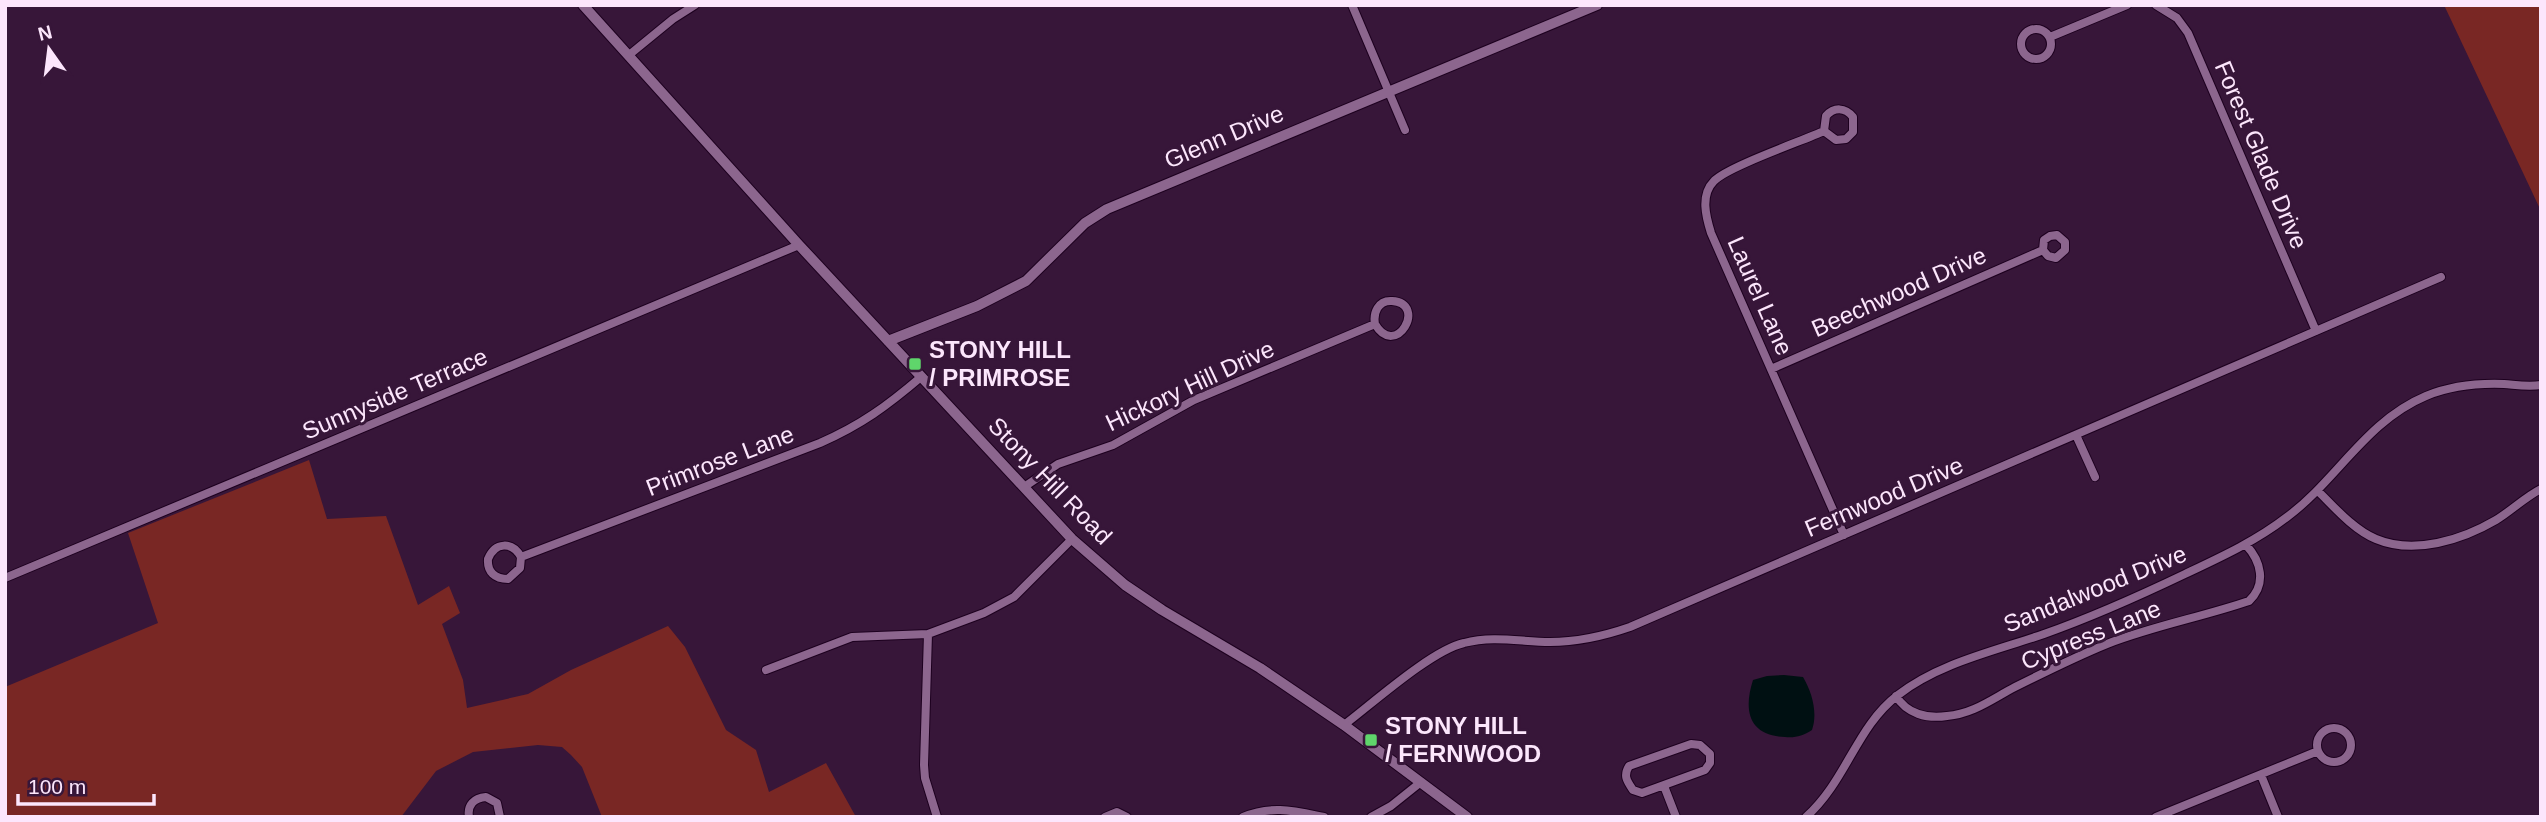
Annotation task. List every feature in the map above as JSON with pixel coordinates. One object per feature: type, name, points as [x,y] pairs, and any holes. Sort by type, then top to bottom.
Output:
[{"type":"main road","name":"Stony Hill Road","points":[[583,5],[799,245],[1072,539],[1125,585],[1260,668],[1345,725],[1467,817]]},
{"type":"main road","name":"Glenn Drive","points":[[888,341],[976,306],[1026,281],[1076,232],[1107,209],[1597,5]]},
{"type":"street","points":[[629,55],[673,19],[695,5]]},
{"type":"street","points":[[1352,5],[1405,130]]},
{"type":"street","points":[[2050,37],[2127,5]]},
{"type":"street","name":"Forest Glade Drive","points":[[2155,5],[2177,18],[2188,33],[2316,331]]},
{"type":"street","name":"Laurel Lane","points":[[1834,110],[1845,110],[1853,117],[1853,132],[1846,139],[1836,141],[1824,131],[1824,121],[1834,110]]},
{"type":"street","name":"Laurel Lane","points":[[1824,131],[1714,180],[1706,196],[1707,220],[1844,535]]},
{"type":"street","name":"Sunnyside Terrace","points":[[5,578],[799,245]]},
{"type":"street","name":"Beechwood Drive","points":[[1771,369],[2043,250]]},
{"type":"street","name":"Fernwood Drive","points":[[1345,725],[1439,653],[1461,643],[1500,638],[1573,641],[1611,634],[2441,277]]},
{"type":"street","name":"Hickory Hill Drive","points":[[1399,302],[1407,310],[1409,316],[1406,327],[1398,334],[1382,333],[1375,324],[1375,313],[1382,303],[1399,302]]},
{"type":"street","name":"Hickory Hill Drive","points":[[1024,488],[1058,464],[1113,444],[1187,403],[1375,324]]},
{"type":"street","name":"Primrose Lane","points":[[521,557],[849,430],[880,412],[921,377]]},
{"type":"street","name":"Sandalwood Drive","points":[[1806,817],[1833,787],[1881,710],[1896,696],[1929,675],[2099,613],[2246,545],[2288,517],[2318,491],[2361,442],[2382,422],[2405,406],[2455,387],[2480,384],[2541,385]]},
{"type":"street","points":[[2076,435],[2095,477]]},
{"type":"street","points":[[2318,491],[2357,527],[2376,539],[2411,545],[2436,543],[2470,533],[2496,520],[2541,489]]},
{"type":"street","points":[[766,670],[852,637],[928,634],[1001,606],[1014,597],[1072,539]]},
{"type":"street","name":"Cypress Lane","points":[[1896,696],[1902,705],[1915,713],[1938,717],[1961,714],[2106,645],[2167,623],[2249,601],[2256,594],[2260,572],[2258,559],[2246,545]]},
{"type":"street","name":"Primrose Lane","points":[[498,546],[509,546],[521,557],[520,568],[508,579],[497,578],[489,570],[488,559],[498,546]]},
{"type":"street","points":[[928,634],[924,765],[925,778],[937,817]]},
{"type":"street","points":[[2329,728],[2343,729],[2350,736],[2350,752],[2341,761],[2327,761],[2318,751],[2319,736],[2329,728]]},
{"type":"street","points":[[1691,744],[1700,744],[1710,754],[1710,763],[1705,770],[1664,786],[1642,793],[1633,790],[1626,781],[1625,773],[1629,766],[1691,744]]},
{"type":"street","points":[[2156,817],[2318,751]]},
{"type":"street","points":[[2261,775],[2278,817]]},
{"type":"street","points":[[1371,817],[1391,806],[1421,782]]},
{"type":"street","points":[[1664,786],[1676,817]]},
{"type":"street","points":[[468,817],[471,803],[483,797],[489,797],[497,803],[500,817]]},
{"type":"street","points":[[1243,817],[1260,810],[1278,808],[1324,817]]},
{"type":"street","points":[[1105,817],[1117,812],[1127,817]]},
{"type":"shaded area","points":[[2444,5],[2541,5],[2541,211]]},
{"type":"shaded area","points":[[309,460],[327,519],[386,516],[418,605],[449,586],[460,613],[442,624],[463,680],[467,708],[528,694],[571,670],[668,626],[685,647],[726,730],[756,750],[769,792],[826,763],[856,817],[602,817],[582,767],[562,747],[538,745],[473,752],[436,771],[401,817],[5,817],[5,687],[158,623],[128,533]]},
{"type":"shaded area","points":[[1784,675],[1803,677],[1813,703],[1812,730],[1799,736],[1773,736],[1763,732],[1756,727],[1749,711],[1753,680]]},
{"type":"place","name":"STONY HILL / PRIMROSE","points":[[915,364]]},
{"type":"place","name":"STONY HILL / FERNWOOD","points":[[1371,740]]}]
